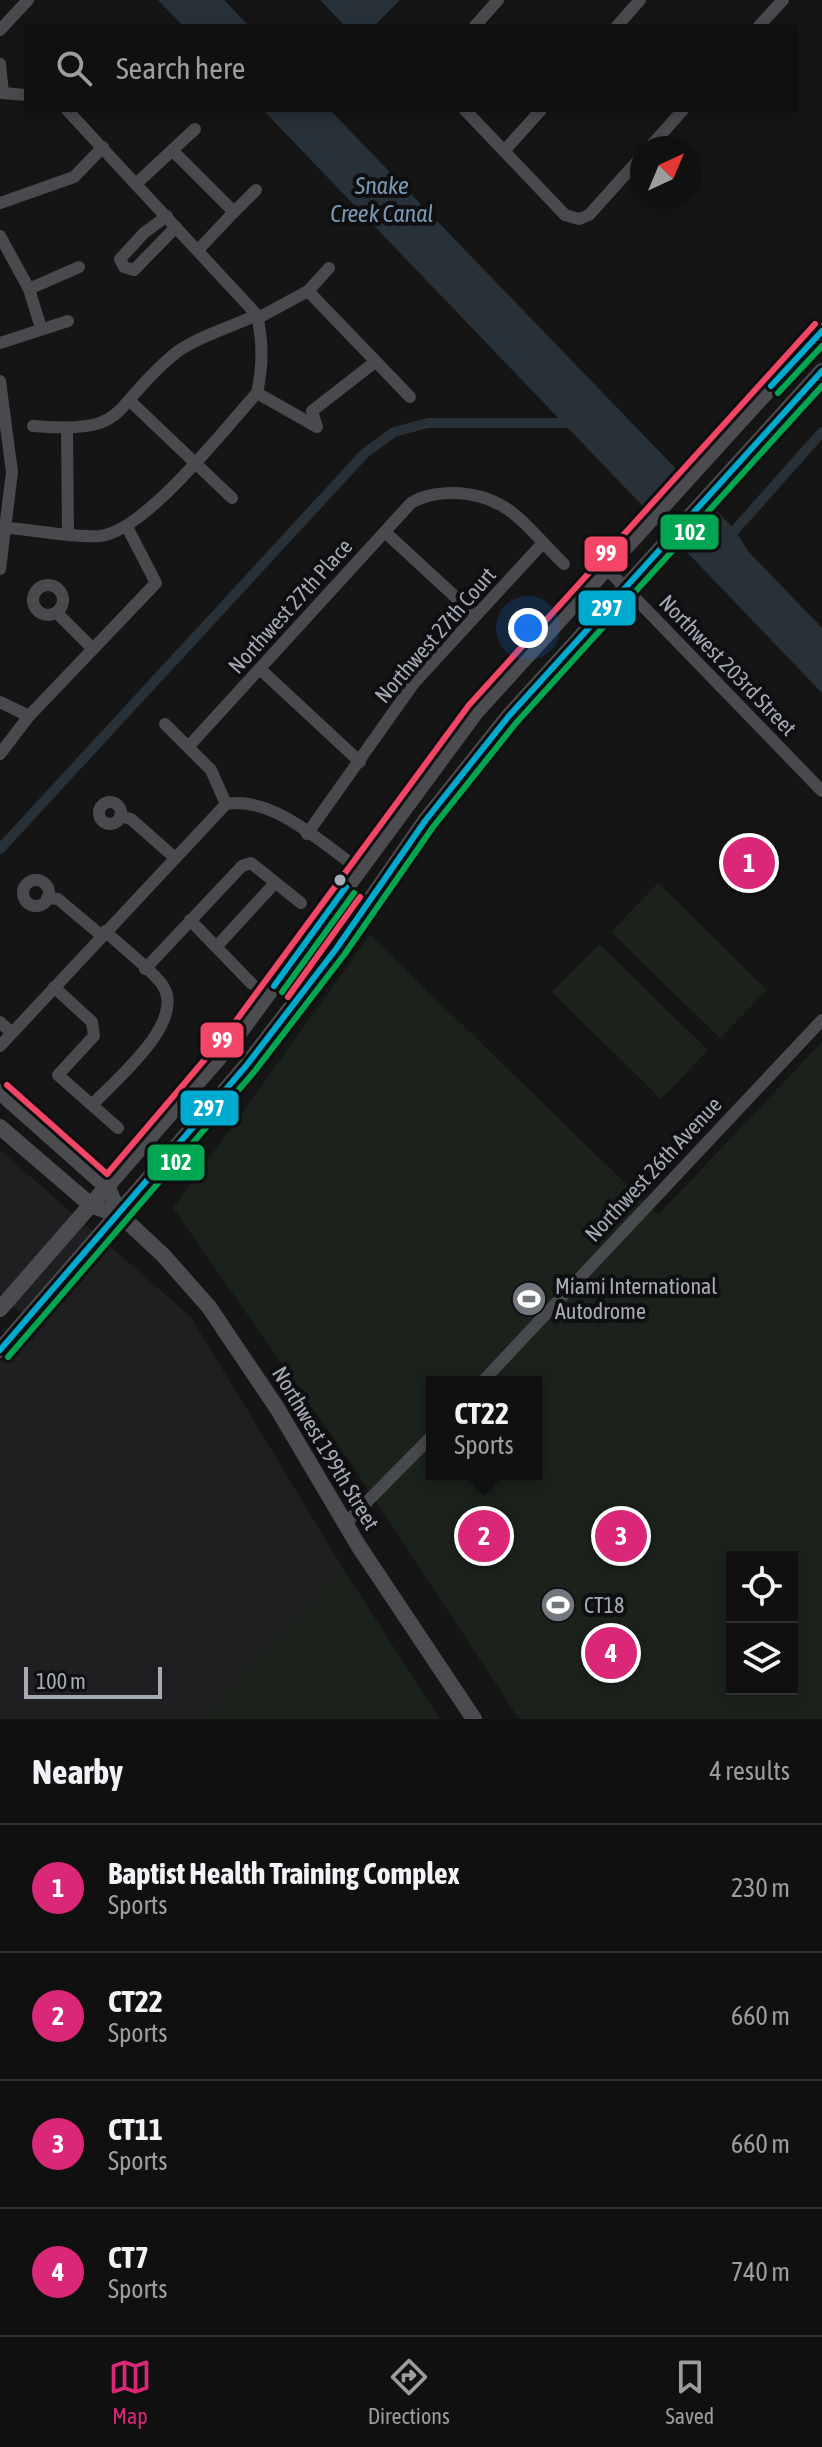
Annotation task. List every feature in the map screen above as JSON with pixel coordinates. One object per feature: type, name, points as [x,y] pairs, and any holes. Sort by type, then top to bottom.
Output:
[{"type":"main road","points":[[0,1309],[232,1043],[439,760],[516,665],[822,331]]},
{"type":"main road","points":[[0,1350],[120,1215],[299,999],[459,777],[530,690],[822,371]]},
{"type":"main road","points":[[439,760],[459,777]]},
{"type":"main road","points":[[277,983],[299,999]]},
{"type":"main road","name":"Northwest 199th Street","points":[[0,1092],[108,1188],[120,1215],[163,1255],[229,1333],[345,1524],[474,1719]]},
{"type":"main road","name":"Northwest 199th Street","points":[[0,1127],[92,1206],[120,1215]]},
{"type":"street","points":[[0,30],[28,0]]},
{"type":"street","points":[[477,24],[498,0]]},
{"type":"street","points":[[619,24],[640,0]]},
{"type":"street","points":[[761,24],[783,0]]},
{"type":"street","points":[[0,64],[1,94],[24,95]]},
{"type":"street","points":[[8,528],[99,536],[127,527],[195,461],[257,393],[263,342],[257,315],[73,112]]},
{"type":"street","points":[[467,112],[565,215],[579,219],[589,215],[630,169]]},
{"type":"street","points":[[504,151],[539,112]]},
{"type":"street","points":[[660,136],[681,112]]},
{"type":"street","points":[[137,183],[195,129]]},
{"type":"street","points":[[1,201],[74,177],[103,147]]},
{"type":"street","points":[[173,151],[234,212]]},
{"type":"street","points":[[199,249],[256,190]]},
{"type":"street","points":[[167,216],[126,248],[120,259],[124,267],[134,270],[176,227]]},
{"type":"street","points":[[0,236],[29,289],[41,328]]},
{"type":"street","points":[[29,289],[79,267]]},
{"type":"street","points":[[33,426],[93,427],[112,420],[174,354],[257,315],[260,317],[308,291],[329,268]]},
{"type":"street","points":[[308,291],[410,397]]},
{"type":"street","points":[[0,343],[68,321]]},
{"type":"street","points":[[257,393],[317,427],[312,411],[375,362]]},
{"type":"street","points":[[0,381],[12,472],[8,528],[0,569]]},
{"type":"street","points":[[130,401],[232,498]]},
{"type":"street","points":[[67,428],[68,533]]},
{"type":"street","name":"Northwest 27th Place","points":[[189,746],[385,532],[422,497],[477,493],[499,501],[519,517],[542,544]]},
{"type":"street","points":[[0,754],[29,716],[156,583],[127,527]]},
{"type":"street","points":[[385,532],[475,615]]},
{"type":"street","points":[[542,544],[564,564]]},
{"type":"street","name":"Northwest 27th Court","points":[[307,834],[414,683],[542,544]]},
{"type":"street","name":"Northwest 203rd Street","points":[[605,567],[822,791]]},
{"type":"street","points":[[57,613],[93,649]]},
{"type":"street","points":[[260,669],[360,762]]},
{"type":"street","points":[[0,702],[29,716]]},
{"type":"street","points":[[165,724],[211,770],[226,804]]},
{"type":"street","points":[[0,1046],[226,804],[243,801],[269,808],[359,869]]},
{"type":"street","points":[[120,816],[131,819],[174,857]]},
{"type":"street","points":[[145,969],[242,866],[251,863],[301,903]]},
{"type":"street","points":[[217,946],[274,884]]},
{"type":"street","points":[[47,898],[58,899],[163,985],[167,1004],[165,1023],[92,1105]]},
{"type":"street","points":[[190,920],[252,984]]},
{"type":"street","points":[[54,987],[92,1022],[94,1036],[58,1075],[118,1128]]},
{"type":"street","name":"Northwest 26th Avenue","points":[[488,1376],[822,1020]]},
{"type":"street","points":[[0,1022],[12,1033]]},
{"type":"street","points":[[345,1524],[426,1442]]},
{"type":"shaded area","points":[[658,883],[767,990],[720,1038],[611,932]]},
{"type":"shaded area","name":"Miami International Autodrome","points":[[370,935],[658,1215],[822,1042],[822,1719],[519,1719],[350,1462],[173,1208]]},
{"type":"shaded area","points":[[599,944],[708,1050],[661,1099],[552,992]]},
{"type":"shaded area","points":[[0,1150],[191,1317],[342,1567],[204,1719],[0,1719],[0,1362],[33,1324],[0,1295]]},
{"type":"shaded area","points":[[342,1567],[440,1719],[202,1719]]},
{"type":"water","points":[[158,0],[224,0],[247,24],[181,24]]},
{"type":"water","points":[[320,0],[400,0],[376,24],[343,24]]},
{"type":"water","name":"Snake Creek Canal","points":[[265,112],[332,112],[735,530],[748,551],[822,628],[822,693]]},
{"type":"pier","points":[[682,470],[717,505],[679,546],[644,511]]},
{"type":"waterway","points":[[0,849],[365,453],[394,432],[428,423],[577,423]]},
{"type":"waterway","points":[[728,538],[822,432]]},
{"type":"transit line","name":"99","points":[[7,1085],[107,1174],[224,1037],[469,705],[815,324]]},
{"type":"transit line","name":"297","points":[[771,386],[822,331]]},
{"type":"transit line","name":"102","points":[[778,393],[822,346]]},
{"type":"transit line","name":"297","points":[[0,1350],[246,1066],[336,949],[425,821],[508,717],[822,371]]},
{"type":"transit line","name":"102","points":[[8,1357],[254,1072],[344,955],[433,827],[516,723],[822,386]]},
{"type":"transit line","name":"297","points":[[274,986],[346,887]]},
{"type":"transit line","name":"102","points":[[282,992],[354,893]]},
{"type":"transit line","name":"99","points":[[288,997],[360,897]]},
{"type":"place","name":"Baptist Health Training Complex","points":[[749,863]]},
{"type":"place","name":"Miami International Autodrome","points":[[529,1299]]},
{"type":"place","name":"CT22","points":[[484,1536]]},
{"type":"place","name":"CT11","points":[[621,1536]]},
{"type":"place","name":"CT18","points":[[558,1605]]},
{"type":"place","name":"CT7","points":[[611,1653]]}]
